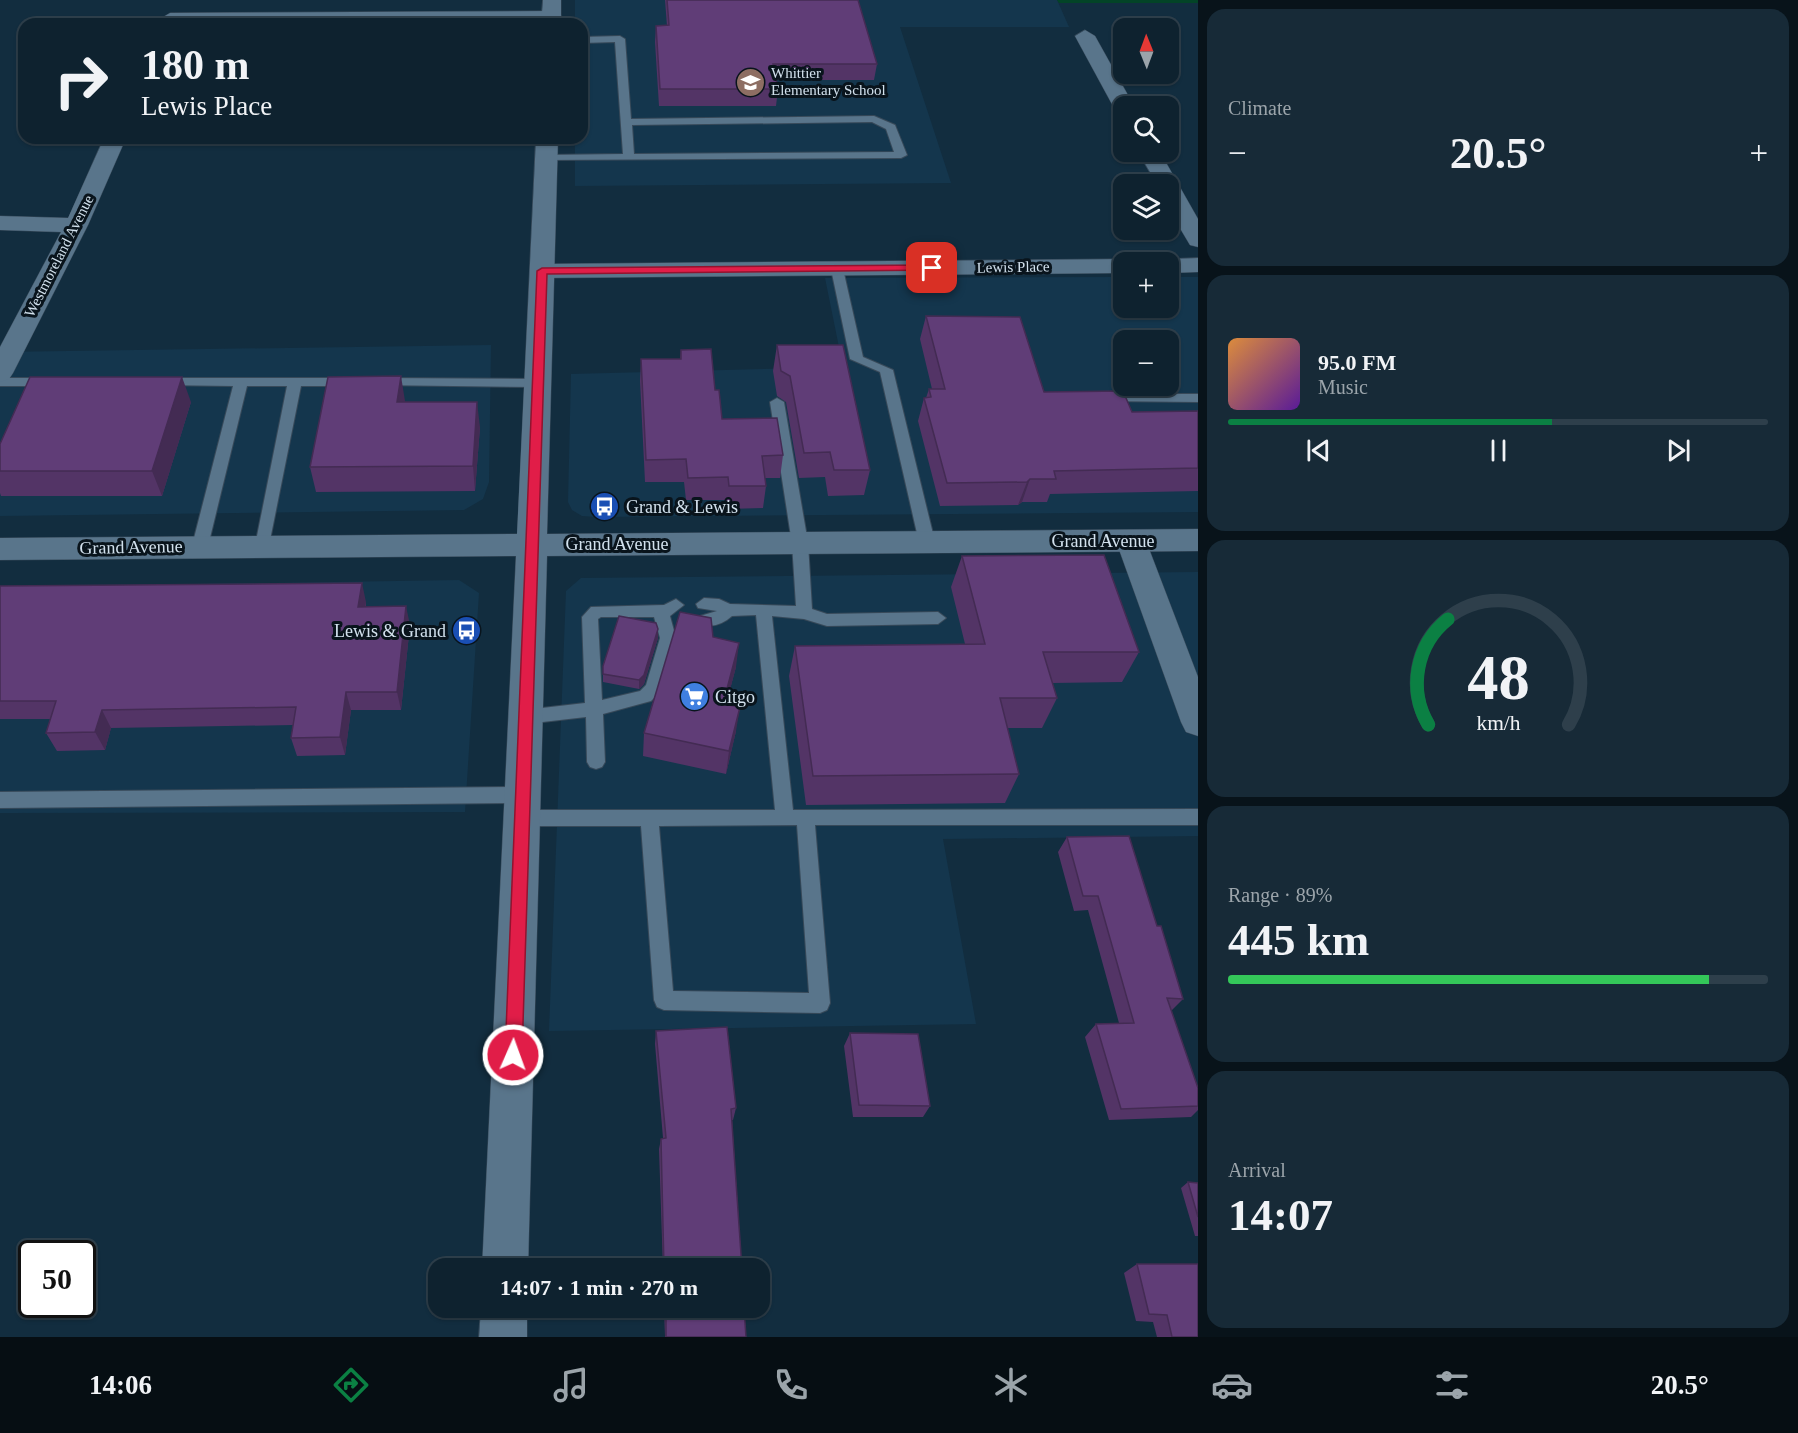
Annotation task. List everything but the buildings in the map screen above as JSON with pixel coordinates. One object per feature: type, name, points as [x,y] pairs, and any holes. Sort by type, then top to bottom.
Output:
[{"type":"street","points":[[170,18],[179,0]]},
{"type":"street","points":[[431,18],[552,14]]},
{"type":"street","points":[[1085,36],[1119,96]]},
{"type":"street","name":"Westmoreland Avenue","points":[[1,370],[76,225],[112,144]]},
{"type":"street","points":[[505,1258],[547,148]]},
{"type":"street","points":[[1179,205],[1198,240]]},
{"type":"street","points":[[0,223],[76,225]]},
{"type":"street","name":"Lewis Place","points":[[542,271],[1113,266]]},
{"type":"street","points":[[1179,266],[1198,266]]},
{"type":"street","name":"Grand Avenue","points":[[0,549],[1198,540]]},
{"type":"street","points":[[1131,541],[1198,722]]},
{"type":"street","points":[[503,1337],[504,1318]]},
{"type":"lane","points":[[588,40],[620,39],[629,157]]},
{"type":"lane","points":[[547,148],[629,157],[901,155],[891,127],[874,119],[627,122]]},
{"type":"lane","points":[[837,269],[857,359],[886,370],[927,542]]},
{"type":"lane","points":[[1,370],[62,382]]},
{"type":"lane","points":[[146,382],[538,383]]},
{"type":"lane","points":[[200,546],[241,382]]},
{"type":"lane","points":[[263,546],[295,382]]},
{"type":"lane","points":[[1094,398],[1198,399]]},
{"type":"lane","points":[[777,402],[800,543],[804,613]]},
{"type":"lane","points":[[649,817],[664,1000],[820,1003],[795,817],[763,609]]},
{"type":"lane","points":[[705,612],[718,619],[728,610],[763,609],[804,613],[827,620],[938,618]]},
{"type":"lane","points":[[525,717],[594,709],[645,696],[653,688],[668,638],[670,611],[597,610],[590,616],[594,709],[596,762]]},
{"type":"lane","points":[[0,800],[523,806],[649,817],[1198,817]]},
{"type":"shaded area","name":"Whittier Elementary School","points":[[575,0],[1057,0],[1069,27],[900,27],[951,183],[575,186],[575,144],[588,144],[588,18],[575,18]]},
{"type":"shaded area","points":[[1113,277],[1113,318],[1179,318],[1179,277],[1198,277],[1198,512],[596,517],[582,516],[572,510],[568,502],[571,374],[843,367],[825,278]]},
{"type":"shaded area","points":[[491,345],[489,482],[483,499],[464,510],[0,516],[0,352]]},
{"type":"shaded area","points":[[1198,572],[1198,836],[943,839],[976,1024],[549,1031],[566,591],[581,578]]},
{"type":"shaded area","points":[[459,580],[479,593],[465,812],[0,813],[0,587]]},
{"type":"green space","points":[[1057,0],[1198,0],[1198,3],[1059,3]]},
{"type":"place","name":"Whittier Elementary School","points":[[750,82]]},
{"type":"place","name":"Grand & Lewis","points":[[605,507]]},
{"type":"place","name":"Lewis & Grand","points":[[467,631]]},
{"type":"place","name":"Citgo","points":[[694,697]]},
{"type":"route","points":[[513,1055],[542,271],[932,268]]}]
